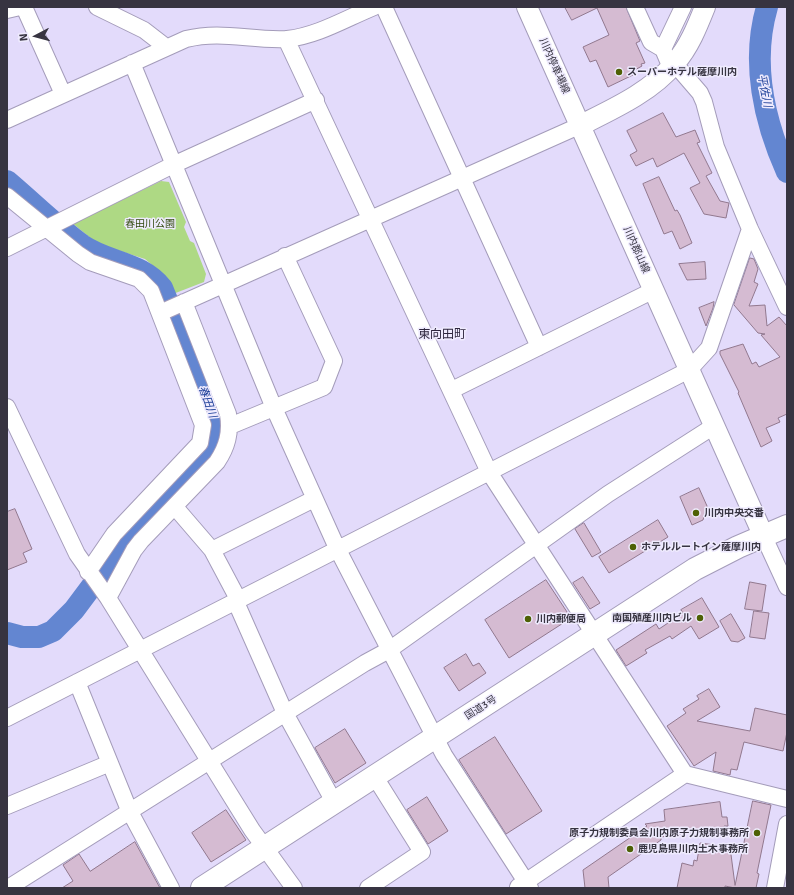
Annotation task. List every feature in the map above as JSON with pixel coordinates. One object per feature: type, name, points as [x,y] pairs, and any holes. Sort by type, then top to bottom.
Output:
[{"type":"highway","name":"国道3号","points":[[202,888],[695,569],[738,547],[787,526]]},
{"type":"highway","name":"国道3号","points":[[764,537],[787,535]]},
{"type":"main road","name":"川内停車場線","points":[[527,7],[580,125]]},
{"type":"main road","points":[[580,125],[644,90],[697,28],[705,7]]},
{"type":"main road","name":"川内郡山線","points":[[580,125],[764,537]]},
{"type":"street","points":[[7,10],[20,7]]},
{"type":"street","points":[[24,7],[64,94]]},
{"type":"street","points":[[97,7],[144,30],[166,47]]},
{"type":"street","points":[[7,120],[132,62],[186,39],[203,35],[286,39],[309,34],[374,7]]},
{"type":"street","points":[[384,7],[539,347]]},
{"type":"street","points":[[636,7],[651,42],[700,93],[704,102],[716,147],[750,229],[787,307]]},
{"type":"street","points":[[669,60],[683,7]]},
{"type":"street","points":[[286,39],[452,390],[489,472],[685,774],[787,799]]},
{"type":"street","points":[[132,62],[274,408],[337,548],[444,754],[524,886],[685,774]]},
{"type":"street","points":[[7,248],[173,165],[316,100]]},
{"type":"street","points":[[162,312],[580,125]]},
{"type":"street","points":[[7,196],[48,227],[90,262],[139,279],[151,291],[162,312],[203,425],[203,435],[200,443],[114,534],[89,573]]},
{"type":"street","points":[[7,718],[140,651],[237,599],[689,370],[709,348],[750,229]]},
{"type":"street","points":[[230,426],[324,387],[334,361],[286,256]]},
{"type":"street","points":[[452,390],[654,290]]},
{"type":"street","points":[[106,595],[134,550],[217,462],[225,449],[230,426],[228,414],[181,303]]},
{"type":"street","points":[[7,407],[77,554],[106,595],[252,830],[294,888]]},
{"type":"street","points":[[9,886],[365,663],[389,650],[608,494],[714,426]]},
{"type":"street","points":[[212,550],[314,499]]},
{"type":"street","points":[[175,507],[212,550],[237,599],[285,713],[334,802]]},
{"type":"street","points":[[764,537],[787,587]]},
{"type":"street","points":[[77,682],[129,810],[171,888]]},
{"type":"street","points":[[7,806],[110,763]]},
{"type":"street","points":[[368,888],[422,852],[375,777]]},
{"type":"street","points":[[775,888],[787,824]]},
{"type":"green space","name":"春田川公園","points":[[161,181],[169,182],[186,222],[184,227],[190,241],[194,243],[206,274],[204,282],[173,294],[163,274],[145,259],[98,244],[72,223]]},
{"type":"building","points":[[565,7],[626,7],[640,41],[636,43],[645,63],[641,64],[642,66],[633,71],[635,74],[608,87],[596,60],[590,62],[583,47],[609,35],[597,8],[572,20]]},
{"type":"building","points":[[663,113],[676,137],[695,130],[700,142],[697,143],[712,173],[706,176],[720,201],[729,203],[726,218],[704,214],[690,188],[700,183],[684,153],[657,167],[653,158],[636,166],[630,155],[637,151],[627,131]]},
{"type":"building","points":[[659,177],[675,211],[677,210],[680,215],[692,243],[680,249],[672,231],[664,234],[643,184]]},
{"type":"building","points":[[750,258],[754,259],[758,269],[754,282],[758,284],[749,306],[765,305],[767,326],[779,317],[787,326],[787,414],[778,418],[780,422],[766,428],[772,441],[761,447],[738,393],[739,392],[720,354],[720,351],[743,344],[752,364],[756,362],[759,367],[780,357],[761,335],[765,334],[758,333],[734,305]]},
{"type":"building","points":[[705,262],[706,279],[687,280],[679,264]]},
{"type":"building","points":[[714,302],[713,308],[706,326],[699,308]]},
{"type":"building","name":"川内中央交番","points":[[699,488],[707,506],[703,520],[692,525],[680,497]]},
{"type":"building","points":[[15,509],[32,549],[23,553],[27,562],[7,570],[7,512]]},
{"type":"building","name":"ホテルルートイン薩摩川内","points":[[658,520],[668,537],[609,573],[599,557]]},
{"type":"building","points":[[584,523],[601,552],[592,557],[575,529]]},
{"type":"building","points":[[583,577],[600,603],[590,609],[573,583]]},
{"type":"building","name":"川内郵便局","points":[[546,580],[571,618],[509,658],[485,620]]},
{"type":"building","points":[[750,582],[766,585],[762,611],[745,609]]},
{"type":"building","points":[[702,598],[719,627],[699,639],[691,626],[672,639],[670,636],[645,650],[647,653],[626,666],[616,650],[656,624],[659,629],[683,613],[681,610]]},
{"type":"building","points":[[754,611],[769,613],[765,639],[750,637]]},
{"type":"building","points":[[731,614],[745,638],[738,642],[731,641],[720,621]]},
{"type":"building","points":[[466,654],[473,666],[479,663],[486,673],[459,691],[444,668]]},
{"type":"building","points":[[709,689],[720,707],[697,721],[750,731],[755,708],[787,715],[787,732],[783,751],[744,742],[737,770],[731,769],[730,775],[713,771],[716,752],[694,766],[667,726],[686,713],[683,709],[699,699],[697,696]]},
{"type":"building","points":[[345,729],[366,763],[335,783],[315,748]]},
{"type":"building","points":[[495,737],[542,811],[506,834],[459,760]]},
{"type":"building","points":[[427,797],[448,831],[428,844],[407,810]]},
{"type":"building","points":[[753,801],[771,805],[757,873],[759,874],[756,888],[735,888],[725,886],[725,888],[677,888],[682,863],[693,866],[694,860],[697,861],[700,843],[730,847],[735,885]]},
{"type":"building","points":[[720,802],[722,817],[727,817],[728,826],[724,826],[724,828],[661,837],[661,840],[608,877],[609,888],[585,888],[583,870],[647,826],[645,824],[665,821],[664,810]]},
{"type":"building","points":[[226,810],[246,840],[211,862],[192,833]]},
{"type":"building","points":[[135,842],[160,888],[62,888],[73,881],[63,865],[79,854],[90,871]]},
{"type":"waterway","name":"平佐川","points":[[767,7],[762,28],[760,49],[762,91],[772,132],[787,172]]},
{"type":"waterway","name":"春田川","points":[[7,181],[53,222],[82,245],[103,256],[145,273],[154,279],[162,288],[215,419],[213,446],[145,515],[74,610],[53,631],[39,637],[22,637],[7,633]]},
{"type":"place","name":"スーパーホテル薩摩川内","points":[[619,72]]},
{"type":"place","name":"川内中央交番","points":[[696,513]]},
{"type":"place","name":"ホテルルートイン薩摩川内","points":[[633,547]]},
{"type":"place","name":"南国殖産川内ビル","points":[[700,618]]},
{"type":"place","name":"川内郵便局","points":[[528,619]]},
{"type":"place","name":"原子力規制委員会川内原子力規制事務所","points":[[757,833]]},
{"type":"place","name":"鹿児島県川内土木事務所","points":[[630,849]]},
{"type":"district","name":"東向田町","points":[[442,335]]}]
